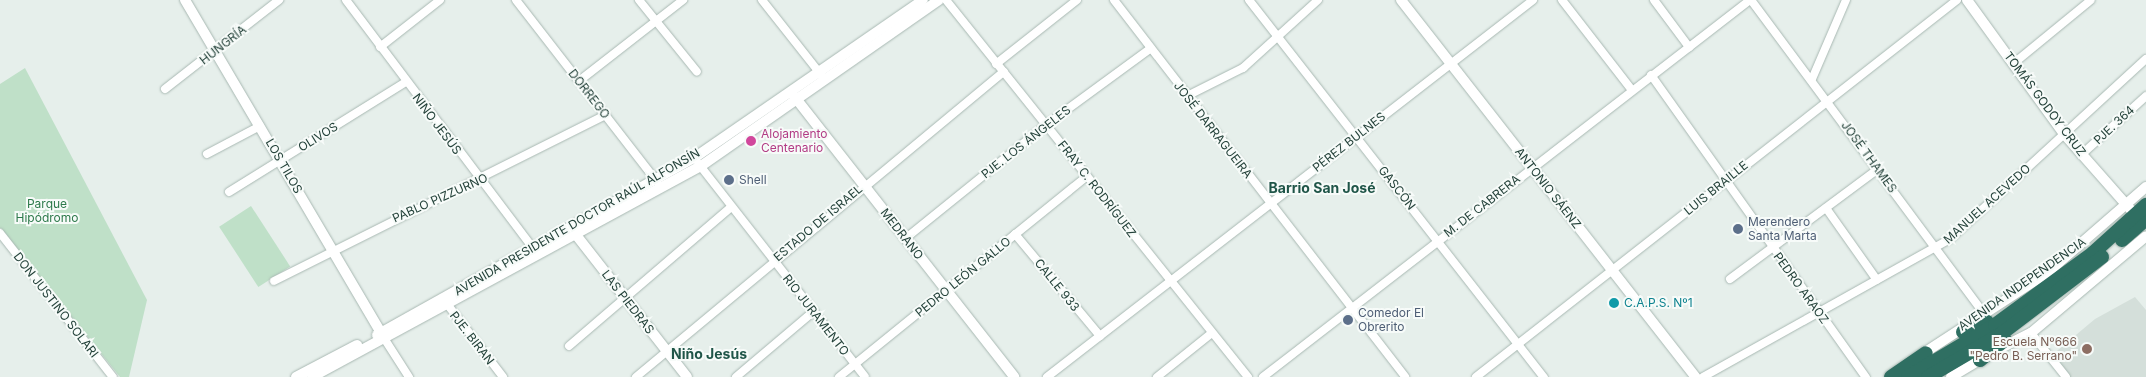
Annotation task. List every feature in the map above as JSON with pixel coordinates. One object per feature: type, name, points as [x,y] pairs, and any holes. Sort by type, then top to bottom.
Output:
[{"type":"highway","name":"AVENIDA INDEPENDENCIA","points":[[1928,377],[2001,334],[2079,277],[2139,217],[2146,205]]},
{"type":"highway","name":"AVENIDA INDEPENDENCIA","points":[[1908,377],[2044,289],[2139,217]]},
{"type":"highway","points":[[1980,360],[2079,277]]},
{"type":"highway","points":[[1963,332],[2044,289]]},
{"type":"highway","points":[[1891,377],[1926,353]]},
{"type":"main road","name":"LOS TILOS","points":[[185,0],[217,50],[383,336]]},
{"type":"main road","name":"AVENIDA PRESIDENTE DOCTOR RAÚL ALFONSÍN","points":[[312,377],[535,251],[570,226],[701,166],[923,0]]},
{"type":"main road","name":"AVENIDA PRESIDENTE DOCTOR RAÚL ALFONSÍN","points":[[822,75],[939,0]]},
{"type":"main road","name":"ANTONIO SÁENZ","points":[[1401,0],[1696,377]]},
{"type":"main road","name":"TOMÁS GODOY CRUZ","points":[[1967,0],[2064,134],[2139,217]]},
{"type":"main road","name":"AVENIDA PRESIDENTE DOCTOR RAÚL ALFONSÍN","points":[[535,251],[576,236],[794,95]]},
{"type":"main road","name":"MEDRANO","points":[[794,95],[1014,377]]},
{"type":"main road","name":"AVENIDA INDEPENDENCIA","points":[[1882,377],[1963,332],[1986,314],[2047,273],[2139,217],[2146,187]]},
{"type":"main road","name":"LAS PIEDRAS","points":[[570,226],[687,377]]},
{"type":"main road","points":[[1951,377],[2031,333],[2146,236]]},
{"type":"main road","name":"AVENIDA PRESIDENTE DOCTOR RAÚL ALFONSÍN","points":[[296,377],[383,336]]},
{"type":"street","name":"HUNGRÍA","points":[[165,89],[280,0]]},
{"type":"street","name":"NIÑO JESÚS","points":[[346,0],[480,181],[535,251]]},
{"type":"street","points":[[380,46],[440,0]]},
{"type":"street","name":"DORREGO","points":[[516,0],[659,184]]},
{"type":"street","points":[[639,0],[697,72]]},
{"type":"street","points":[[579,80],[683,0]]},
{"type":"street","points":[[762,0],[822,75]]},
{"type":"street","name":"FRAY C. RODRÍGUEZ","points":[[946,0],[1169,282],[1248,377]]},
{"type":"street","points":[[996,64],[1077,0]]},
{"type":"street","name":"JOSÉ DARRAGUEIRA","points":[[1114,0],[1186,96],[1405,377]]},
{"type":"street","name":"GASCÓN","points":[[1248,0],[1544,377]]},
{"type":"street","points":[[1186,96],[1242,68],[1263,52],[1276,34],[1318,0]]},
{"type":"street","name":"PÉREZ BULNES","points":[[1047,377],[1533,0]]},
{"type":"street","points":[[1562,0],[1631,89]]},
{"type":"street","points":[[1654,0],[1689,47]]},
{"type":"street","name":"M. DE CABRERA","points":[[1263,377],[1631,89],[1750,0]]},
{"type":"street","name":"JOSÉ THAMES","points":[[1750,0],[1812,79],[1986,314]]},
{"type":"street","name":"LUIS BRAILLE","points":[[1476,377],[1612,271],[1724,180],[1957,0]]},
{"type":"street","points":[[2014,64],[2091,0]]},
{"type":"street","points":[[1812,79],[1844,1]]},
{"type":"street","name":"PJE. LOS ÁNGELES","points":[[906,238],[1046,125],[1150,49]]},
{"type":"street","name":"MANUEL ACEVEDO","points":[[1703,377],[1937,248],[2146,59]]},
{"type":"street","name":"ESTADO DE ISRAEL","points":[[636,377],[773,260],[1004,72]]},
{"type":"street","name":"PEDRO ARAOZ","points":[[1651,75],[1866,377]]},
{"type":"street","name":"OLIVOS","points":[[229,192],[406,82]]},
{"type":"street","name":"PJE. 364","points":[[2082,155],[2146,96]]},
{"type":"street","name":"PABLO PIZZURNO","points":[[274,281],[331,249],[480,181],[606,115]]},
{"type":"street","points":[[207,154],[260,126]]},
{"type":"street","name":"RIO JURAMENTO","points":[[694,158],[865,377]]},
{"type":"street","points":[[1730,279],[1878,169]]},
{"type":"street","name":"PEDRO LEÓN GALLO","points":[[839,377],[1087,176]]},
{"type":"street","points":[[569,346],[731,207]]},
{"type":"street","points":[[1826,208],[1877,280]]},
{"type":"street","name":"DON JUSTINO SOLARI","points":[[0,233],[113,377]]},
{"type":"street","name":"CALLE 933","points":[[1015,234],[1100,336]]},
{"type":"street","name":"PJE. BIRAN","points":[[445,302],[503,377]]},
{"type":"street","points":[[736,377],[814,311]]},
{"type":"street","points":[[1157,377],[1212,333]]},
{"type":"street","points":[[2031,333],[2066,377]]},
{"type":"street","points":[[383,336],[409,377]]},
{"type":"shaded area","points":[[2135,297],[2146,310],[2146,377],[2070,377],[2052,355],[2095,319]]},
{"type":"green space","name":"Parque Hipódromo","points":[[25,68],[147,300],[129,377],[120,377],[0,228],[0,84]]},
{"type":"green space","points":[[251,206],[290,266],[258,287],[219,227]]},
{"type":"place","name":"Alojamiento Centenario","points":[[751,141]]},
{"type":"place","name":"Shell","points":[[729,180]]},
{"type":"place","name":"Merendero Santa Marta","points":[[1738,229]]},
{"type":"place","name":"C.A.P.S. Nº1","points":[[1614,303]]},
{"type":"place","name":"Comedor El Obrerito","points":[[1348,320]]},
{"type":"place","name":"Escuela Nº666 \"Pedro B. Serrano\"","points":[[2087,349]]},
{"type":"district","name":"Barrio San José","points":[[1322,188]]},
{"type":"district","name":"Niño Jesús","points":[[709,354]]}]
